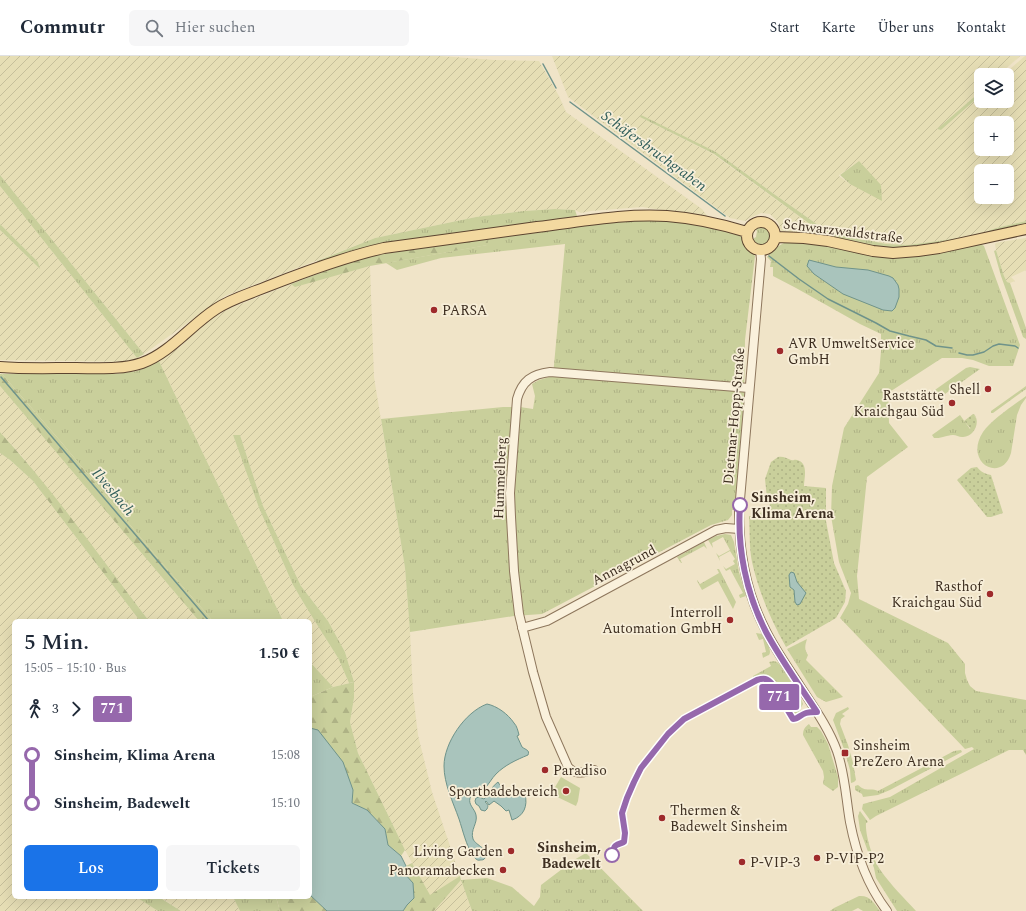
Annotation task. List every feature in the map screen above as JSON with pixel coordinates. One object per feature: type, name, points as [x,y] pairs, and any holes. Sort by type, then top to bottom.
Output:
[{"type":"main road","points":[[0,367],[119,368],[137,365],[160,353],[208,314],[225,304],[284,280],[339,261],[384,248],[620,217],[680,217],[703,220],[747,232]]},
{"type":"main road","points":[[763,222],[772,227],[775,237],[770,246],[760,250],[753,248],[749,244],[747,232],[749,227],[753,224],[763,222]]},
{"type":"main road","name":"Schwarzwaldstraße","points":[[775,237],[828,241],[873,251],[893,253],[939,248],[1026,229]]},
{"type":"street","name":"Dietmar-Hopp-Straße","points":[[760,250],[761,259],[749,388],[740,511],[740,547],[747,581],[757,612],[766,631],[833,740],[843,773],[850,823],[860,860],[870,882],[887,911]]},
{"type":"street","name":"Hummelberg","points":[[594,770],[580,773],[574,772],[568,767],[546,717],[522,628],[514,571],[510,493],[517,399],[519,391],[526,381],[534,376],[550,372],[749,388]]},
{"type":"street","name":"Annagrund","points":[[522,628],[547,622],[716,530],[726,528],[739,529]]},
{"type":"shaded area","points":[[0,56],[440,56],[494,60],[539,61],[559,96],[566,112],[702,209],[708,217],[642,207],[581,213],[575,210],[555,209],[523,211],[476,217],[375,238],[225,296],[144,354],[0,175]]},
{"type":"shaded area","points":[[552,56],[1020,56],[1007,68],[974,68],[974,97],[937,129],[941,130],[974,101],[974,108],[1014,108],[1014,68],[1011,68],[1026,56],[1026,221],[996,228],[980,234],[908,245],[886,244],[847,236],[821,227],[716,152],[640,117],[713,154],[818,230],[825,238],[781,231],[778,222],[770,214],[761,213],[745,221],[730,218],[568,97]],"holes":[[[859,161],[850,184],[839,176],[839,175]]]},
{"type":"shaded area","points":[[0,186],[137,358],[132,362],[0,360],[0,230],[39,268],[38,262],[0,224]]},
{"type":"shaded area","points":[[1026,238],[1026,270],[1011,277],[1015,281],[1010,283],[1007,282],[995,244]]},
{"type":"shaded area","points":[[370,266],[374,377],[405,568],[413,693],[418,735],[432,792],[460,876],[430,896],[405,850],[358,753],[350,722],[354,698],[354,682],[345,652],[328,621],[301,586],[263,506],[240,435],[233,435],[259,508],[293,585],[338,658],[349,683],[333,687],[312,664],[312,619],[282,619],[159,361],[181,346],[205,323],[228,309],[291,284],[295,286]]},
{"type":"shaded area","points":[[0,386],[197,619],[147,619],[21,455],[0,432]]},
{"type":"shaded area","points":[[0,453],[33,481],[138,619],[12,619],[12,899],[139,899],[158,911],[0,911]]},
{"type":"shaded area","points":[[461,880],[472,911],[434,911]]},
{"type":"shaded area","points":[[163,899],[234,899],[240,911],[181,911]]},
{"type":"green space","points":[[974,97],[974,101],[941,130],[937,129]]},
{"type":"green space","points":[[641,115],[716,152],[821,227],[847,236],[886,244],[908,245],[980,234],[996,228],[1026,221],[1026,226],[902,251],[825,238],[818,230],[714,154],[640,117]]},
{"type":"green space","points":[[859,161],[881,185],[882,201],[850,184],[840,175]]},
{"type":"green space","points":[[0,175],[144,354],[137,358],[0,186]]},
{"type":"green space","points":[[555,209],[575,210],[578,219],[498,228],[319,265],[317,261],[375,238],[476,217],[523,211]]},
{"type":"green space","points":[[642,219],[676,220],[714,227],[740,235],[755,256],[745,340],[744,403],[735,510],[732,510],[732,515],[728,520],[711,525],[542,614],[514,616],[410,632],[405,568],[381,419],[503,407],[533,409],[535,396],[532,384],[539,380],[553,376],[565,244],[441,258],[397,270],[386,263],[487,245],[487,238],[540,229]]},
{"type":"green space","points":[[0,224],[38,262],[40,269],[0,230]]},
{"type":"green space","points":[[762,224],[769,228],[772,236],[769,243],[760,246],[751,240],[756,237],[757,231],[754,227]]},
{"type":"green space","points":[[487,238],[488,245],[370,266],[295,287],[291,284],[350,262],[377,255]]},
{"type":"green space","points":[[787,242],[812,242],[875,255],[979,243],[984,246],[1020,345],[1013,366],[989,366],[973,360],[962,358],[942,358],[888,393],[889,423],[908,447],[867,477],[857,576],[859,599],[948,643],[965,664],[967,680],[970,686],[976,691],[1026,700],[1026,755],[1023,750],[1009,750],[870,820],[862,809],[863,804],[890,797],[974,749],[972,747],[965,749],[840,618],[848,604],[851,593],[839,562],[831,516],[832,486],[844,428],[879,373],[881,334],[773,276],[773,267],[770,267],[771,261],[767,257],[781,244]]},
{"type":"green space","points":[[996,250],[1004,276],[1007,282],[1010,283],[1026,328],[1026,339],[1023,337],[1001,276],[994,251]]},
{"type":"green space","points":[[159,361],[282,619],[211,619],[2,374],[116,374],[137,371]]},
{"type":"green space","points":[[970,367],[980,369],[945,394],[942,390],[934,396],[932,395],[932,392],[966,368]]},
{"type":"green space","points":[[0,374],[2,374],[211,619],[197,619],[0,386]]},
{"type":"green space","points":[[1026,386],[1026,389],[991,413],[991,411]]},
{"type":"green space","points":[[1026,396],[1017,415],[1011,453],[1006,462],[1000,467],[993,468],[986,466],[978,453],[978,443],[983,432],[997,418]]},
{"type":"green space","points":[[973,414],[976,417],[977,421],[975,429],[970,435],[966,437],[952,435],[934,438],[932,435],[960,415],[970,429],[976,418]]},
{"type":"green space","points":[[973,414],[976,418],[976,425],[971,429],[964,421]]},
{"type":"green space","points":[[0,432],[58,501],[147,619],[138,619],[33,481],[0,453]]},
{"type":"green space","points":[[233,435],[240,435],[263,506],[301,586],[328,621],[345,652],[354,682],[349,683],[338,658],[293,585],[259,508]]},
{"type":"green space","points":[[778,457],[797,460],[803,464],[805,471],[804,486],[826,488],[826,521],[834,563],[846,591],[845,602],[836,618],[786,647],[770,616],[758,585],[750,551],[749,516],[755,516],[769,508],[770,503],[767,498],[765,479],[771,462]]},
{"type":"green space","points":[[977,467],[983,472],[991,475],[1003,513],[987,517],[957,480],[971,468]]},
{"type":"green space","points":[[725,534],[731,535],[734,542],[739,572],[746,596],[740,598],[739,595],[743,593],[730,569],[726,571],[723,566],[726,569],[735,564],[733,561],[735,559],[730,551],[719,557],[720,561],[716,553],[719,556],[730,550],[723,537],[712,543],[713,548],[708,540]]},
{"type":"green space","points":[[704,542],[707,549],[704,546],[680,559],[681,563],[677,557]]},
{"type":"green space","points":[[717,569],[719,569],[736,602],[733,609],[718,581],[702,590],[697,581],[700,584],[719,573]]},
{"type":"green space","points":[[756,633],[762,634],[770,650],[769,655],[763,658],[762,653],[766,652],[763,639],[759,640]]},
{"type":"green space","points":[[807,639],[805,647],[808,655],[806,660],[843,697],[826,702],[817,697],[787,649]]},
{"type":"green space","points":[[774,661],[781,666],[801,698],[803,704],[800,710],[802,713],[794,713],[789,710],[771,681],[764,677],[754,678],[753,676],[771,666],[769,662]]},
{"type":"green space","points":[[312,664],[333,687],[312,696]]},
{"type":"green space","points":[[354,682],[354,698],[350,722],[358,753],[405,850],[401,856],[388,845],[385,829],[367,810],[352,803],[353,790],[318,730],[312,728],[312,696],[333,687]]},
{"type":"green space","points":[[848,707],[849,709],[842,714],[845,716],[841,719],[840,724],[853,763],[856,780],[851,783],[850,770],[844,749],[833,720],[836,713]]},
{"type":"green space","points":[[809,724],[811,727],[817,727],[821,731],[828,744],[838,777],[838,787],[833,791],[823,784],[823,771],[803,735],[804,728]]},
{"type":"green space","points":[[961,750],[962,752],[878,795],[863,797],[862,794],[855,790],[855,786],[858,785],[864,789],[878,791],[954,751]]},
{"type":"green space","name":"Sportbadebereich","points":[[561,777],[580,788],[576,806],[551,794]]},
{"type":"green space","points":[[860,811],[868,822],[866,823],[866,828],[868,841],[878,866],[889,881],[916,911],[897,911],[876,878],[874,868],[860,830],[858,816]]},
{"type":"green space","points":[[586,853],[643,911],[472,911],[461,880],[487,878],[512,887],[534,906],[540,897],[541,885],[574,860]]},
{"type":"green space","points":[[412,863],[430,895],[460,876],[461,880],[434,911],[403,911],[414,898],[413,884],[404,872],[406,866]]},
{"type":"green space","points":[[859,896],[869,898],[874,902],[880,911],[863,911],[858,908],[852,911],[830,911],[834,908]]},
{"type":"green space","points":[[312,897],[327,911],[280,911],[277,899],[312,899]]},
{"type":"green space","points":[[139,899],[162,899],[181,911],[158,911]]},
{"type":"green space","points":[[234,899],[277,899],[280,911],[240,911]]},
{"type":"water","points":[[809,260],[836,267],[868,270],[893,278],[899,289],[899,297],[895,308],[892,311],[883,310],[843,294],[814,274],[807,266]]},
{"type":"water","points":[[791,572],[794,573],[797,582],[806,593],[800,604],[797,605],[795,602],[794,590],[790,587],[789,575]]},
{"type":"water","points":[[487,704],[498,709],[512,720],[517,729],[519,735],[517,736],[522,747],[527,750],[528,755],[503,768],[485,788],[473,794],[470,798],[470,803],[476,818],[472,836],[477,844],[484,849],[486,855],[484,859],[479,860],[473,856],[467,843],[447,786],[444,766],[448,748],[457,729],[471,714]]},
{"type":"water","points":[[312,728],[318,730],[343,762],[353,790],[352,803],[367,810],[385,829],[388,845],[401,856],[406,866],[404,873],[413,883],[414,898],[403,911],[327,911],[312,897]]},
{"type":"water","points":[[498,782],[505,791],[515,794],[515,797],[525,794],[526,803],[524,810],[520,816],[512,820],[509,810],[506,811],[494,801],[489,805],[486,801],[485,802],[488,806],[485,811],[481,810],[476,804],[476,798],[479,797],[484,799],[493,786]]},
{"type":"waterway","name":"Schäfersbruchgraben","points":[[543,64],[556,88]]},
{"type":"waterway","name":"Schäfersbruchgraben","points":[[570,102],[725,216]]},
{"type":"waterway","name":"Schäfersbruchgraben","points":[[769,256],[828,299],[890,331],[926,340],[936,346],[952,348]]},
{"type":"waterway","name":"Schäfersbruchgraben","points":[[959,353],[973,355],[984,352],[999,344],[1015,346],[1018,348]]},
{"type":"waterway","name":"Ilvesbach","points":[[1,377],[207,619]]},
{"type":"bus line","name":"771","points":[[612,855],[613,848],[624,842],[625,833],[622,813],[627,798],[641,768],[668,734],[684,719],[762,678],[765,678],[772,684],[793,719],[795,720],[806,713],[817,712],[779,654],[757,612],[747,581],[740,547],[740,505]]},
{"type":"place","name":"PARSA","points":[[434,310]]},
{"type":"place","name":"AVR UmweltService GmbH","points":[[780,351]]},
{"type":"place","name":"Shell","points":[[988,389]]},
{"type":"place","name":"Raststätte Kraichgau Süd","points":[[952,403]]},
{"type":"place","name":"Sinsheim, Klima Arena","points":[[740,505]]},
{"type":"place","name":"Rasthof Kraichgau Süd","points":[[990,594]]},
{"type":"place","name":"Interroll Automation GmbH","points":[[730,620]]},
{"type":"place","name":"Sinsheim PreZero Arena","points":[[845,753]]},
{"type":"place","name":"Paradiso","points":[[545,770]]},
{"type":"place","name":"Sportbadebereich","points":[[566,791]]},
{"type":"place","name":"Thermen & Badewelt Sinsheim","points":[[662,818]]},
{"type":"place","name":"Living Garden","points":[[511,851]]},
{"type":"place","name":"Sinsheim, Badewelt","points":[[612,855]]},
{"type":"place","name":"P-VIP-P2","points":[[817,858]]},
{"type":"place","name":"P-VIP-3","points":[[742,862]]},
{"type":"place","name":"Panoramabecken","points":[[503,870]]}]
